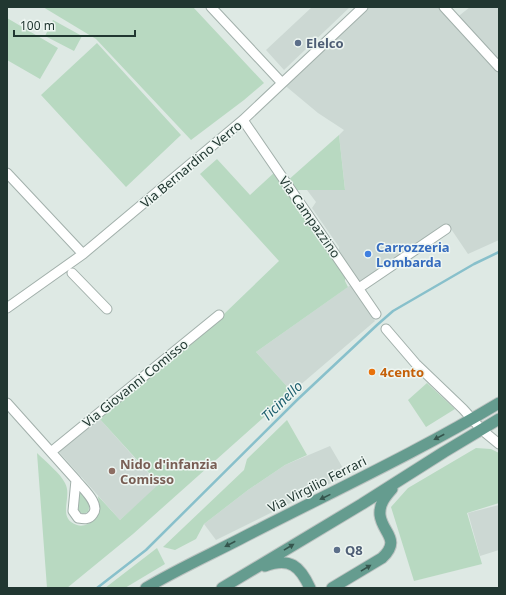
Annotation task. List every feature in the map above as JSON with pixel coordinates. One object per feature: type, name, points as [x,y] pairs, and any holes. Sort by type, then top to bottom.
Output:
[{"type":"main road","name":"Via Virgilio Ferrari","points":[[146,588],[264,526],[360,480],[499,403]]},
{"type":"main road","points":[[222,588],[499,419]]},
{"type":"main road","points":[[332,588],[387,554],[390,547],[390,535],[382,521],[380,510],[384,498],[398,482]]},
{"type":"main road","points":[[244,574],[269,564],[290,564],[300,571],[310,588]]},
{"type":"street","points":[[211,7],[282,83]]},
{"type":"street","name":"Via Bernardino Verro","points":[[7,308],[83,254],[243,120],[363,7]]},
{"type":"street","points":[[444,7],[499,67]]},
{"type":"street","name":"Via Campazzino","points":[[243,120],[376,314]]},
{"type":"street","points":[[7,172],[83,254]]},
{"type":"street","points":[[359,288],[446,229]]},
{"type":"street","points":[[72,273],[107,309]]},
{"type":"street","name":"Via Giovanni Comisso","points":[[52,452],[219,315]]},
{"type":"street","points":[[386,329],[416,364],[473,418],[482,430],[499,444]]},
{"type":"street","points":[[7,403],[76,480]]},
{"type":"shaded area","points":[[312,7],[350,7],[284,70],[266,50]]},
{"type":"shaded area","points":[[363,7],[444,7],[455,19],[470,7],[499,7],[499,240],[468,254],[447,223],[359,282],[339,254],[339,247],[312,208],[316,202],[307,190],[345,189],[339,135],[344,130],[318,113],[282,83]]},
{"type":"shaded area","points":[[352,284],[375,321],[292,392],[256,352]]},
{"type":"shaded area","name":"Nido d'infanzia Comisso","points":[[98,417],[159,485],[120,520],[59,452]]},
{"type":"shaded area","points":[[330,446],[347,475],[216,540],[204,524],[248,490],[285,465]]},
{"type":"shaded area","points":[[499,505],[499,550],[480,556],[468,513]]},
{"type":"green space","points":[[43,7],[193,7],[264,83],[191,140],[96,39]]},
{"type":"green space","points":[[7,18],[58,48],[40,79],[7,60]]},
{"type":"green space","points":[[53,20],[82,36],[74,51],[45,36]]},
{"type":"green space","points":[[97,43],[181,135],[126,187],[41,95]]},
{"type":"green space","points":[[339,135],[345,190],[294,190],[286,182]]},
{"type":"green space","points":[[217,159],[250,195],[275,172],[345,274],[345,281],[348,287],[256,352],[292,392],[133,534],[67,588],[47,588],[37,453],[56,471],[65,483],[67,489],[66,512],[67,517],[71,522],[81,526],[94,520],[99,507],[98,496],[120,520],[159,484],[98,417],[224,314],[279,261],[200,174]]},
{"type":"green space","points":[[427,383],[455,409],[426,427],[408,400]]},
{"type":"green space","points":[[287,420],[307,455],[285,465],[248,490],[204,524],[196,539],[175,550],[163,547],[244,470],[247,459]]},
{"type":"green space","points":[[476,448],[491,449],[499,453],[499,503],[467,513],[482,564],[414,581],[391,507],[408,488]]},
{"type":"green space","points":[[78,487],[87,499],[89,505],[88,512],[83,514],[77,509]]},
{"type":"green space","points":[[157,548],[165,564],[125,588],[105,588]]},
{"type":"waterway","name":"Ticinello","points":[[97,588],[146,550],[297,400],[393,311],[474,264],[499,252]]},
{"type":"place","name":"Elelco","points":[[298,43]]},
{"type":"place","name":"Carrozzeria Lombarda","points":[[368,254]]},
{"type":"place","name":"4cento","points":[[372,372]]},
{"type":"place","name":"Nido d'infanzia Comisso","points":[[112,471]]},
{"type":"place","name":"Q8","points":[[337,550]]}]
